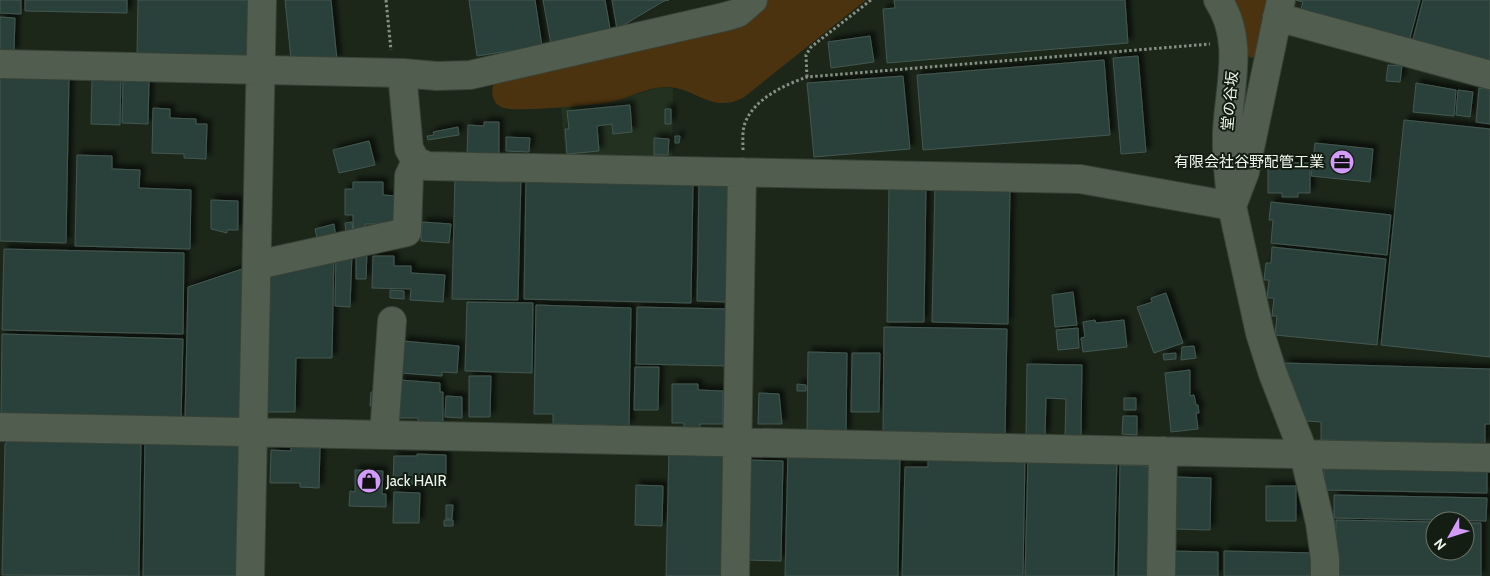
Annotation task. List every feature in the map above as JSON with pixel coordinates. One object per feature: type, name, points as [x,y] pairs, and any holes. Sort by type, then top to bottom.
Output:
[{"type":"street","points":[[250,576],[262,0]]},
{"type":"street","points":[[0,64],[398,73],[437,76],[470,75],[724,18],[738,13],[753,0]]},
{"type":"street","name":"堂の谷坂","points":[[1218,0],[1230,28],[1235,53],[1227,141],[1227,165],[1232,206],[1260,333],[1273,374],[1304,454],[1320,523],[1325,559],[1325,576]]},
{"type":"street","points":[[398,73],[409,149],[416,161],[427,166],[1080,179],[1232,206],[1245,172],[1279,9],[1490,75]]},
{"type":"street","points":[[257,265],[407,232],[410,176],[416,161]]},
{"type":"street","points":[[735,576],[742,172]]},
{"type":"street","points":[[384,434],[392,321]]},
{"type":"street","points":[[0,427],[1490,458]]},
{"type":"street","points":[[1161,576],[1164,451]]},
{"type":"path","points":[[386,0],[398,73]]},
{"type":"path","points":[[807,77],[806,55],[811,47],[871,0]]},
{"type":"path","points":[[742,172],[744,124],[750,112],[790,82],[807,77],[1233,43]]},
{"type":"shaded area","points":[[763,0],[866,0],[743,98],[731,102],[712,102],[677,88],[666,87],[659,87],[611,102],[554,108],[508,109],[501,107],[493,98],[492,91],[495,80]]},
{"type":"shaded area","points":[[1228,0],[1273,0],[1259,55],[1251,58],[1245,53]]},
{"type":"shaded area","points":[[657,88],[673,88],[672,163],[566,161],[561,106],[610,102]]},
{"type":"building","points":[[0,0],[21,0],[21,14],[0,13]]},
{"type":"building","points":[[25,0],[127,0],[127,13],[25,11]]},
{"type":"building","points":[[138,0],[248,0],[247,57],[137,55]]},
{"type":"building","points":[[285,0],[331,0],[337,60],[291,59]]},
{"type":"building","points":[[469,0],[535,0],[542,46],[477,56]]},
{"type":"building","points":[[543,0],[605,0],[611,34],[551,44]]},
{"type":"building","points":[[612,0],[669,0],[664,1],[617,29]]},
{"type":"building","points":[[894,0],[1125,0],[1128,43],[887,63],[883,9],[895,8]]},
{"type":"building","points":[[1295,0],[1420,0],[1409,42],[1300,12],[1303,2]]},
{"type":"building","points":[[1423,0],[1490,0],[1490,64],[1412,43]]},
{"type":"building","points":[[0,17],[15,18],[14,52],[0,51]]},
{"type":"building","points":[[870,36],[874,62],[831,68],[828,42]]},
{"type":"building","points":[[1138,56],[1146,152],[1121,154],[1113,58]]},
{"type":"building","points":[[1104,60],[1110,135],[923,150],[917,75]]},
{"type":"building","points":[[1388,65],[1402,66],[1400,82],[1386,81]]},
{"type":"building","points":[[0,76],[69,78],[66,243],[0,241]]},
{"type":"building","points":[[903,76],[910,149],[814,157],[807,83]]},
{"type":"building","points":[[92,77],[121,77],[120,125],[91,124]]},
{"type":"building","points":[[123,81],[149,81],[148,124],[122,123]]},
{"type":"building","points":[[1416,83],[1456,90],[1454,116],[1413,112]]},
{"type":"building","points":[[1479,88],[1490,89],[1490,124],[1476,122]]},
{"type":"building","points":[[1458,90],[1473,92],[1470,117],[1456,115]]},
{"type":"building","points":[[630,105],[632,132],[613,134],[612,124],[597,126],[599,151],[567,154],[565,129],[569,129],[567,111]]},
{"type":"building","points":[[153,108],[170,109],[170,118],[196,119],[196,124],[207,124],[206,159],[184,158],[184,154],[152,153]]},
{"type":"building","points":[[665,109],[671,109],[671,124],[665,124]]},
{"type":"building","points":[[1404,120],[1490,129],[1490,357],[1381,345]]},
{"type":"building","points":[[484,122],[499,122],[499,157],[467,156],[468,125],[484,126]]},
{"type":"building","points":[[458,127],[459,135],[428,140],[427,136],[434,135],[433,132]]},
{"type":"building","points":[[675,136],[680,136],[679,143],[675,143]]},
{"type":"building","points":[[506,137],[530,138],[529,152],[506,151]]},
{"type":"building","points":[[654,138],[669,139],[668,155],[654,155]]},
{"type":"building","points":[[369,141],[375,165],[339,173],[333,150]]},
{"type":"building","points":[[1315,143],[1373,149],[1370,182],[1311,176]]},
{"type":"building","points":[[77,155],[112,156],[112,169],[140,170],[139,188],[191,190],[190,249],[75,246]]},
{"type":"building","points":[[1268,162],[1310,163],[1310,193],[1298,193],[1298,197],[1282,197],[1282,193],[1268,193]]},
{"type":"building","points":[[455,176],[521,178],[518,300],[452,299]]},
{"type":"building","points":[[526,181],[693,184],[691,303],[524,299]]},
{"type":"building","points":[[353,182],[383,182],[383,195],[396,196],[396,228],[383,224],[365,224],[365,229],[353,229],[353,215],[345,215],[345,189],[353,189]]},
{"type":"building","points":[[699,185],[731,186],[729,302],[697,301]]},
{"type":"building","points":[[889,186],[926,186],[924,322],[887,322]]},
{"type":"building","points":[[935,186],[1010,188],[1008,324],[932,322]]},
{"type":"building","points":[[211,200],[238,201],[238,230],[227,230],[227,233],[211,229]]},
{"type":"building","points":[[1271,202],[1391,215],[1387,255],[1271,243],[1273,220],[1269,220]]},
{"type":"building","points":[[352,222],[353,233],[346,233],[345,223]]},
{"type":"building","points":[[422,222],[451,224],[449,243],[421,241]]},
{"type":"building","points":[[334,224],[336,238],[318,242],[315,229]]},
{"type":"building","points":[[1272,247],[1386,259],[1377,345],[1275,335],[1277,316],[1272,316],[1274,298],[1267,298],[1269,280],[1264,280],[1266,263],[1271,263]]},
{"type":"building","points":[[4,249],[184,253],[183,334],[2,330]]},
{"type":"building","points":[[356,251],[367,251],[366,279],[356,279]]},
{"type":"building","points":[[334,253],[332,358],[296,358],[295,412],[264,412],[267,268]]},
{"type":"building","points":[[336,254],[352,254],[350,307],[335,306]]},
{"type":"building","points":[[373,256],[394,256],[394,266],[411,266],[411,273],[445,275],[443,302],[410,300],[411,289],[372,288]]},
{"type":"building","points":[[245,268],[242,419],[185,418],[188,287]]},
{"type":"building","points":[[390,290],[404,291],[404,299],[390,298]]},
{"type":"building","points":[[1073,292],[1077,325],[1055,327],[1052,295]]},
{"type":"building","points":[[1166,293],[1183,343],[1154,353],[1137,307],[1152,302],[1151,298]]},
{"type":"building","points":[[467,302],[533,303],[532,373],[465,371]]},
{"type":"building","points":[[536,305],[631,308],[629,426],[553,424],[553,414],[534,414]]},
{"type":"building","points":[[637,307],[729,309],[727,366],[636,364]]},
{"type":"building","points":[[1095,320],[1096,323],[1124,320],[1127,347],[1083,352],[1081,338],[1085,337],[1083,322]]},
{"type":"building","points":[[884,327],[1007,329],[1005,436],[883,433]]},
{"type":"building","points":[[1078,328],[1079,348],[1058,350],[1056,330]]},
{"type":"building","points":[[2,334],[183,339],[181,419],[1,414]]},
{"type":"building","points":[[403,341],[459,346],[457,373],[442,372],[442,376],[401,373]]},
{"type":"building","points":[[1194,346],[1196,358],[1181,360],[1182,347]]},
{"type":"building","points":[[808,352],[847,353],[846,433],[807,432]]},
{"type":"building","points":[[852,353],[880,353],[879,412],[851,412]]},
{"type":"building","points":[[1176,353],[1176,359],[1164,360],[1163,354]]},
{"type":"building","points":[[1284,363],[1490,369],[1490,424],[1485,424],[1485,444],[1321,440],[1321,422],[1306,421]]},
{"type":"building","points":[[1027,364],[1082,365],[1081,436],[1065,436],[1066,399],[1046,398],[1045,436],[1026,435]]},
{"type":"building","points":[[635,367],[659,367],[658,410],[634,410]]},
{"type":"building","points":[[1190,370],[1190,396],[1194,395],[1196,405],[1198,405],[1199,413],[1196,413],[1198,429],[1171,432],[1165,373]]},
{"type":"building","points":[[469,376],[491,376],[490,417],[469,417]]},
{"type":"building","points":[[400,380],[440,383],[440,392],[443,392],[443,423],[418,422],[418,418],[399,418]]},
{"type":"building","points":[[672,384],[698,384],[698,390],[723,391],[723,424],[700,424],[700,429],[684,428],[684,423],[672,423]]},
{"type":"building","points":[[797,384],[806,385],[806,391],[797,391]]},
{"type":"building","points":[[371,392],[378,393],[377,407],[370,406]]},
{"type":"building","points":[[759,393],[779,394],[782,424],[758,424]]},
{"type":"building","points":[[446,396],[462,397],[462,418],[445,417]]},
{"type":"building","points":[[1124,398],[1136,398],[1136,410],[1124,410]]},
{"type":"building","points":[[1123,416],[1137,416],[1137,435],[1122,434]]},
{"type":"building","points":[[13,436],[141,440],[139,576],[2,575],[5,444]]},
{"type":"building","points":[[145,440],[241,445],[238,576],[143,576]]},
{"type":"building","points":[[291,447],[320,448],[319,488],[300,487],[300,483],[270,483],[271,450],[291,451]]},
{"type":"building","points":[[669,450],[725,455],[723,576],[666,576]]},
{"type":"building","points":[[788,452],[900,455],[898,576],[785,576]]},
{"type":"building","points":[[417,454],[446,455],[446,487],[393,482],[394,456],[417,456]]},
{"type":"building","points":[[928,455],[1025,457],[1023,576],[902,576],[905,467],[928,467]]},
{"type":"building","points":[[1028,456],[1117,458],[1114,576],[1025,576]]},
{"type":"building","points":[[748,460],[783,461],[781,561],[746,560]]},
{"type":"building","points":[[1120,465],[1152,466],[1150,576],[1118,576]]},
{"type":"building","points":[[1324,467],[1487,470],[1487,493],[1324,490]]},
{"type":"building","points":[[355,470],[383,471],[382,494],[386,494],[386,507],[349,506],[350,491],[355,492]]},
{"type":"building","points":[[1175,477],[1211,478],[1210,530],[1174,529]]},
{"type":"building","points":[[636,485],[663,486],[662,526],[635,525]]},
{"type":"building","points":[[1266,486],[1296,486],[1296,521],[1266,521]]},
{"type":"building","points":[[394,492],[420,493],[419,523],[393,523]]},
{"type":"building","points":[[1334,495],[1487,498],[1486,521],[1475,521],[1475,511],[1425,511],[1425,520],[1334,518]]},
{"type":"building","points":[[446,505],[453,505],[452,519],[446,519]]},
{"type":"building","points":[[444,520],[453,520],[453,526],[444,526]]},
{"type":"building","points":[[1336,520],[1425,522],[1425,561],[1475,561],[1475,523],[1481,523],[1481,576],[1335,576]]},
{"type":"building","points":[[1170,551],[1218,552],[1218,576],[1169,576]]},
{"type":"building","points":[[1224,551],[1315,553],[1314,576],[1224,576]]},
{"type":"place","name":"有限会社谷野配管工業","points":[[1342,162]]},
{"type":"place","name":"Jack HAIR","points":[[369,481]]}]
